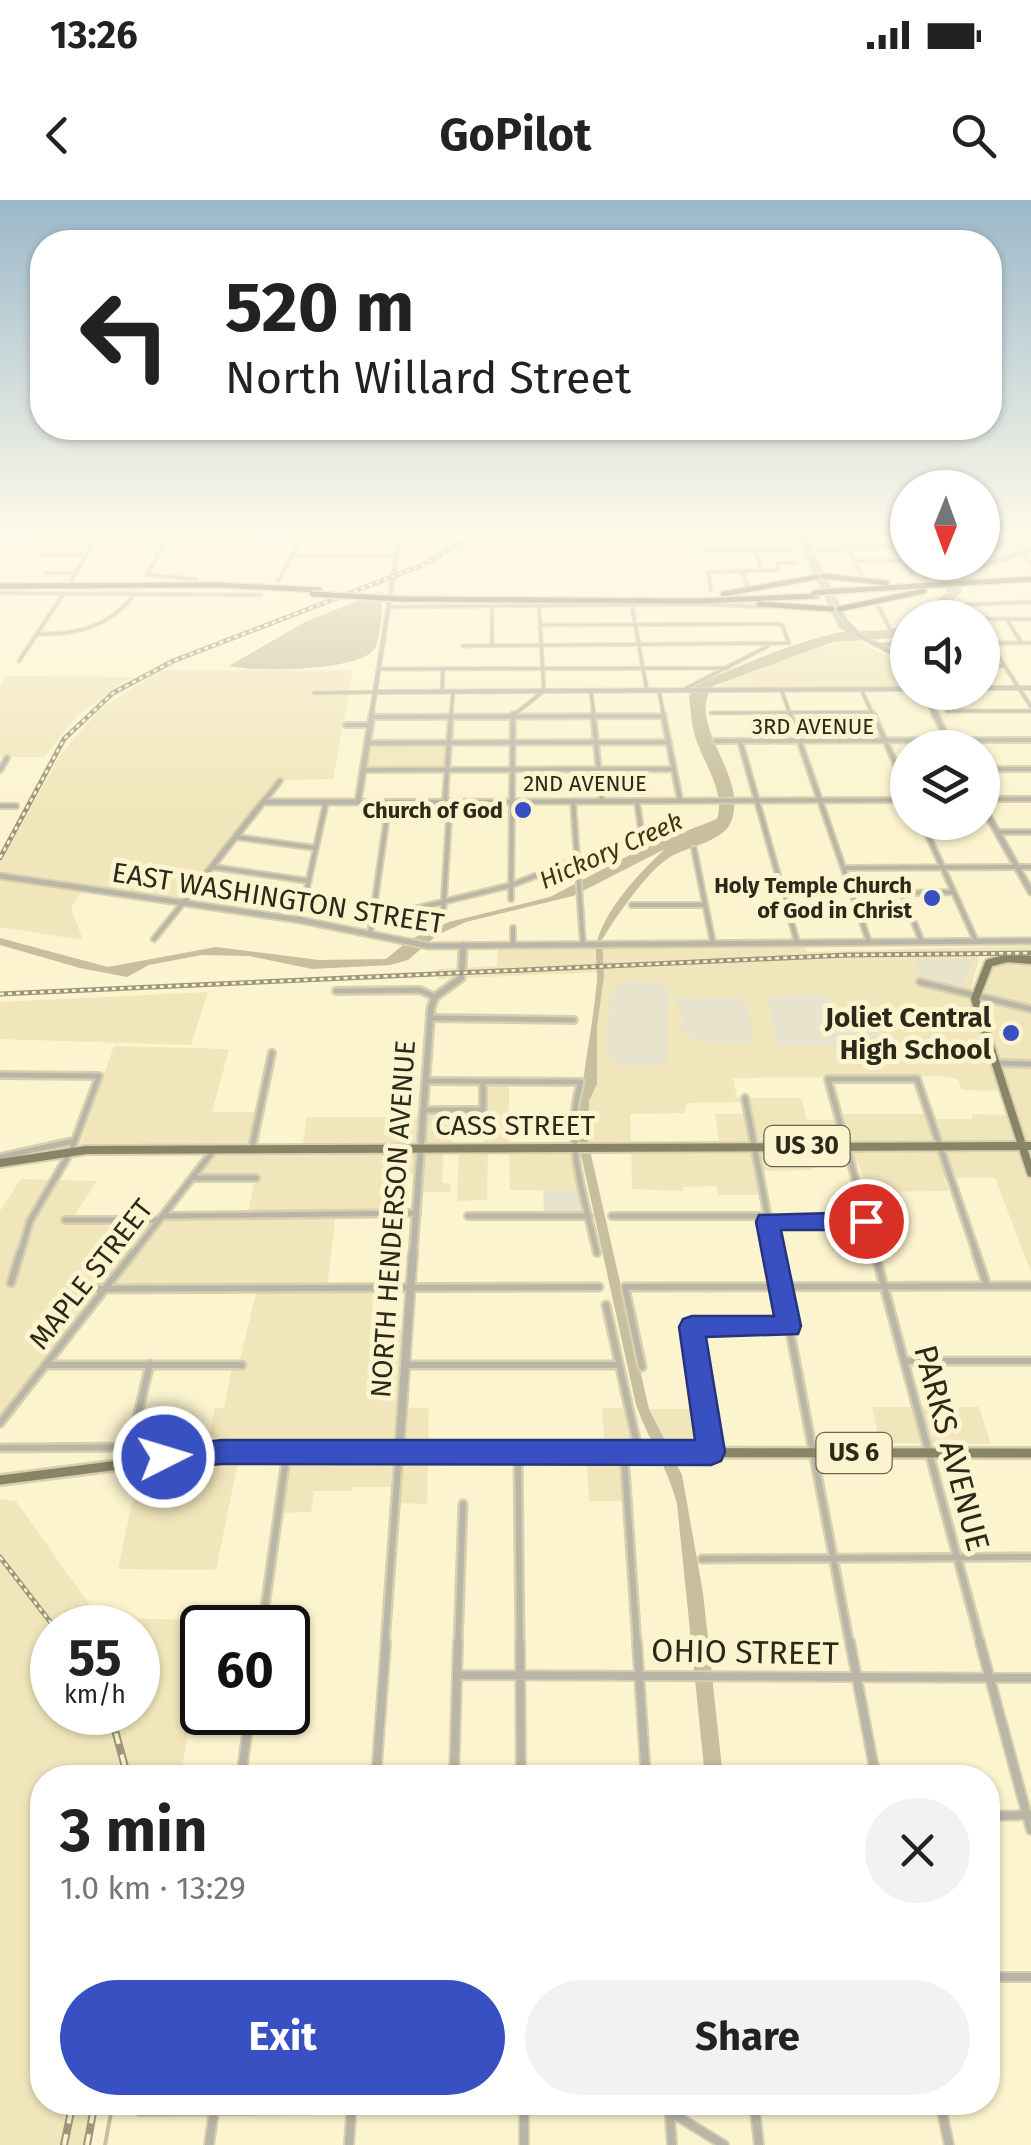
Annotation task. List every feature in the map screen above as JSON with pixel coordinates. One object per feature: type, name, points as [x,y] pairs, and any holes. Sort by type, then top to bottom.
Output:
[{"type":"main road","points":[[1031,960],[1003,958],[986,966],[975,996],[1026,1146],[1031,1173]]},
{"type":"main road","name":"CASS STREET","points":[[0,1160],[68,1151],[252,1148],[1026,1146]]},
{"type":"main road","name":"US 6","points":[[0,1480],[164,1457],[286,1452],[1031,1453]]},
{"type":"street","points":[[19,661],[43,624]]},
{"type":"street","points":[[36,634],[72,634],[106,624]]},
{"type":"street","points":[[358,802],[386,624]]},
{"type":"street","points":[[492,624],[492,646]]},
{"type":"street","points":[[635,624],[647,691]]},
{"type":"street","points":[[463,646],[492,646],[541,646],[639,646],[788,644],[780,624],[540,625],[541,646],[542,668],[544,692]]},
{"type":"street","points":[[844,624],[890,652]]},
{"type":"street","points":[[1010,624],[1022,643]]},
{"type":"street","points":[[876,645],[890,642]]},
{"type":"street","points":[[1000,642],[1031,642]]},
{"type":"street","points":[[686,690],[694,680],[728,668],[772,644]]},
{"type":"street","points":[[1000,659],[1031,709]]},
{"type":"street","points":[[442,692],[443,668]]},
{"type":"street","points":[[379,669],[728,668]]},
{"type":"street","points":[[314,693],[890,688]]},
{"type":"street","points":[[1000,688],[1031,688]]},
{"type":"street","points":[[781,689],[869,942]]},
{"type":"street","points":[[861,689],[890,753]]},
{"type":"street","points":[[659,691],[680,800]]},
{"type":"street","points":[[443,915],[453,692]]},
{"type":"street","points":[[512,716],[544,692]]},
{"type":"street","points":[[591,692],[602,801]]},
{"type":"street","points":[[947,711],[1031,709]]},
{"type":"street","points":[[711,713],[872,712]]},
{"type":"street","points":[[511,899],[512,716]]},
{"type":"street","points":[[372,717],[664,716]]},
{"type":"street","points":[[346,725],[370,724]]},
{"type":"street","name":"3RD AVENUE","points":[[716,741],[890,740]]},
{"type":"street","name":"3RD AVENUE","points":[[1000,740],[1031,740]]},
{"type":"street","points":[[740,741],[797,942]]},
{"type":"street","points":[[368,743],[669,742]]},
{"type":"street","points":[[0,770],[7,758]]},
{"type":"street","points":[[1000,769],[1031,768]]},
{"type":"street","points":[[363,770],[674,769]]},
{"type":"street","points":[[154,940],[280,781]]},
{"type":"street","points":[[1000,801],[1031,799]]},
{"type":"street","points":[[637,800],[643,844]]},
{"type":"street","name":"2ND AVENUE","points":[[264,802],[890,800]]},
{"type":"street","points":[[573,801],[587,944]]},
{"type":"street","points":[[300,920],[326,802]]},
{"type":"street","points":[[370,935],[389,802]]},
{"type":"street","points":[[0,806],[16,806]]},
{"type":"street","points":[[1000,832],[1031,832]]},
{"type":"street","points":[[1000,836],[1031,892]]},
{"type":"street","points":[[236,837],[316,848]]},
{"type":"street","points":[[930,840],[976,941]]},
{"type":"street","points":[[694,849],[713,943]]},
{"type":"street","points":[[373,920],[512,885],[578,860]]},
{"type":"street","points":[[213,867],[309,881]]},
{"type":"street","points":[[844,868],[1031,867]]},
{"type":"street","name":"EAST WASHINGTON STREET","points":[[0,876],[300,920],[429,946],[1031,941]]},
{"type":"street","points":[[922,942],[902,893],[954,892]]},
{"type":"street","points":[[632,906],[704,905]]},
{"type":"street","points":[[513,928],[513,944]]},
{"type":"street","points":[[462,968],[464,945]]},
{"type":"street","points":[[336,990],[420,990],[435,997],[461,978]]},
{"type":"street","points":[[920,982],[1031,1009]]},
{"type":"street","name":"NORTH HENDERSON AVENUE","points":[[377,1765],[430,1018],[435,997]]},
{"type":"street","points":[[430,1018],[574,1020]]},
{"type":"street","points":[[252,1148],[272,1053]]},
{"type":"street","points":[[996,1063],[1031,1064]]},
{"type":"street","points":[[0,1076],[99,1076],[74,1141],[30,1221],[10,1283]]},
{"type":"street","name":"PARKS AVENUE","points":[[939,1145],[917,1079],[828,1079],[1031,1830]]},
{"type":"street","points":[[427,1081],[576,1081],[582,1085],[573,1107],[573,1146],[597,1254]]},
{"type":"street","points":[[424,1110],[483,1110],[483,1081]]},
{"type":"street","points":[[745,1098],[873,1765]]},
{"type":"street","points":[[0,1160],[74,1141]]},
{"type":"street","points":[[939,1145],[987,1286]]},
{"type":"street","name":"MAPLE STREET","points":[[0,1423],[215,1149]]},
{"type":"street","points":[[193,1178],[256,1178]]},
{"type":"street","points":[[65,1220],[417,1213]]},
{"type":"street","points":[[468,1216],[589,1216]]},
{"type":"street","points":[[612,1216],[866,1221]]},
{"type":"street","points":[[642,1367],[625,1288],[1031,1286]]},
{"type":"street","points":[[78,1289],[599,1288]]},
{"type":"street","points":[[606,1304],[618,1365],[644,1453]]},
{"type":"street","points":[[711,1452],[692,1327],[789,1326]]},
{"type":"street","points":[[903,1361],[1031,1360]]},
{"type":"street","points":[[130,1447],[150,1364]]},
{"type":"street","points":[[45,1365],[242,1365]]},
{"type":"street","points":[[406,1365],[618,1365]]},
{"type":"street","points":[[0,1448],[148,1447]]},
{"type":"street","points":[[265,1605],[286,1452]]},
{"type":"street","points":[[518,1453],[520,1765]]},
{"type":"street","points":[[624,1453],[645,1765]]},
{"type":"street","points":[[454,1765],[462,1504]]},
{"type":"street","points":[[702,1558],[1031,1557]]},
{"type":"street","name":"OHIO STREET","points":[[457,1675],[1031,1678]]},
{"type":"street","points":[[243,1765],[247,1735]]},
{"type":"street","points":[[1000,1816],[1029,1816]]},
{"type":"street","points":[[1000,1977],[1031,1977]]},
{"type":"street","points":[[209,2145],[213,2115]]},
{"type":"street","points":[[350,2145],[352,2115]]},
{"type":"street","points":[[524,2115],[524,2145]]},
{"type":"street","points":[[670,2115],[672,2145]]},
{"type":"street","points":[[682,2115],[724,2145]]},
{"type":"street","points":[[756,2115],[759,2145]]},
{"type":"street","points":[[943,2115],[949,2145]]},
{"type":"shaded area","points":[[302,624],[380,624],[375,648],[350,662],[306,668],[229,666]]},
{"type":"shaded area","points":[[890,629],[890,638],[833,642],[713,686],[706,701],[707,718],[733,789],[730,824],[719,835],[677,853],[652,872],[602,940],[604,976],[597,1027],[597,1084],[589,1101],[588,1142],[649,1409],[682,1475],[703,1593],[722,1765],[704,1765],[677,1504],[636,1405],[578,1141],[597,981],[597,940],[619,900],[665,849],[573,896],[466,922],[437,935],[408,960],[390,965],[312,969],[249,956],[202,955],[149,965],[127,977],[0,945],[0,938],[108,967],[216,947],[319,960],[386,959],[409,940],[449,922],[550,897],[645,847],[717,819],[716,788],[693,726],[689,696],[696,685],[765,656],[846,632]]},
{"type":"shaded area","points":[[854,639],[890,658],[890,687],[712,688],[782,659]]},
{"type":"shaded area","points":[[161,670],[353,670],[333,779],[283,780],[182,901],[84,888],[71,908],[83,940],[0,927],[0,863],[59,757],[100,709]]},
{"type":"shaded area","points":[[7,676],[131,677],[76,717],[44,757],[0,757],[0,688]]},
{"type":"shaded area","points":[[372,744],[445,744],[444,769],[368,770]]},
{"type":"shaded area","points":[[803,943],[807,952],[1031,946],[1031,953],[980,954],[971,989],[1001,1091],[962,1090],[958,1079],[940,1076],[733,1078],[737,1098],[801,1098],[807,1120],[836,1120],[835,1114],[930,1114],[932,1119],[972,1119],[972,1114],[1018,1115],[981,1000],[994,965],[1031,962],[1031,1272],[995,1178],[944,1178],[949,1191],[867,1192],[859,1164],[811,1164],[812,1170],[758,1171],[762,1195],[718,1195],[716,1186],[683,1187],[683,1191],[632,1189],[631,1142],[589,1146],[588,1141],[589,1101],[597,1084],[597,1026],[604,972],[438,979],[437,969],[497,966],[498,944],[596,944],[597,961],[603,944]],"holes":[[[742,1102],[744,1114],[715,1114],[719,1141],[631,1141],[630,1114],[684,1113],[687,1103]]]},
{"type":"shaded area","points":[[974,958],[962,987],[920,977],[914,960]]},
{"type":"shaded area","points":[[635,979],[669,987],[667,1065],[625,1065],[605,1050],[611,990]]},
{"type":"shaded area","points":[[208,992],[191,1045],[0,1039],[0,1002]]},
{"type":"shaded area","points":[[828,995],[829,1018],[873,1009],[883,1046],[778,1045],[767,996]]},
{"type":"shaded area","points":[[745,997],[755,1045],[717,1044],[690,1036],[682,1031],[683,1015],[672,998]]},
{"type":"shaded area","points":[[114,1046],[229,1049],[212,1112],[259,1112],[252,1148],[302,1149],[307,1117],[423,1117],[424,1110],[455,1110],[452,1147],[444,1148],[442,1183],[451,1184],[450,1192],[419,1192],[419,1174],[386,1174],[381,1213],[336,1213],[327,1287],[374,1288],[371,1329],[408,1330],[402,1408],[429,1408],[427,1504],[394,1503],[395,1487],[352,1487],[351,1491],[314,1491],[311,1512],[279,1513],[287,1452],[207,1447],[215,1408],[224,1408],[232,1366],[239,1365],[257,1288],[105,1288],[0,1421],[0,1211],[21,1179],[97,1181],[73,1218],[248,1214],[255,1177],[194,1177],[215,1150],[78,1150]]},
{"type":"shaded area","points":[[486,1081],[509,1082],[509,1146],[488,1147],[487,1200],[457,1201],[459,1147],[485,1147]]},
{"type":"shaded area","points":[[571,1147],[581,1190],[510,1190],[509,1148]]},
{"type":"shaded area","points":[[543,1190],[581,1190],[587,1215],[544,1215]]},
{"type":"shaded area","points":[[872,1407],[979,1407],[991,1444],[880,1443]]},
{"type":"shaded area","points":[[602,1408],[628,1408],[638,1452],[605,1452]]},
{"type":"shaded area","points":[[649,1409],[704,1409],[711,1454],[671,1454]]},
{"type":"shaded area","points":[[240,1452],[216,1570],[118,1569],[141,1461]]},
{"type":"shaded area","points":[[586,1454],[624,1454],[627,1501],[589,1501]]},
{"type":"shaded area","points":[[0,1499],[16,1501],[90,1605],[30,1605],[30,1735],[160,1735],[160,1619],[180,1619],[180,1735],[188,1735],[182,1765],[30,1765],[30,2115],[95,2115],[89,2145],[0,2145]]},
{"type":"waterway","points":[[105,2145],[111,2115]]},
{"type":"railway","points":[[0,858],[64,739],[113,693],[173,661],[270,624]]},
{"type":"railway","points":[[0,994],[848,955],[1031,953]]},
{"type":"railway","points":[[0,1557],[37,1605]]},
{"type":"railway","points":[[116,1735],[124,1765]]},
{"type":"railway","points":[[64,2145],[70,2115]]},
{"type":"railway","points":[[87,2145],[93,2115]]},
{"type":"place","name":"Church of God","points":[[523,810]]},
{"type":"place","name":"Holy Temple Church of God in Christ","points":[[932,898]]},
{"type":"place","name":"Joliet Central High School","points":[[1011,1033]]},
{"type":"route","points":[[164,1457],[222,1452],[711,1452],[692,1327],[789,1326],[768,1222],[866,1221]]},
{"type":"water label","name":"Hickory Creek","points":[[611,851]]}]
